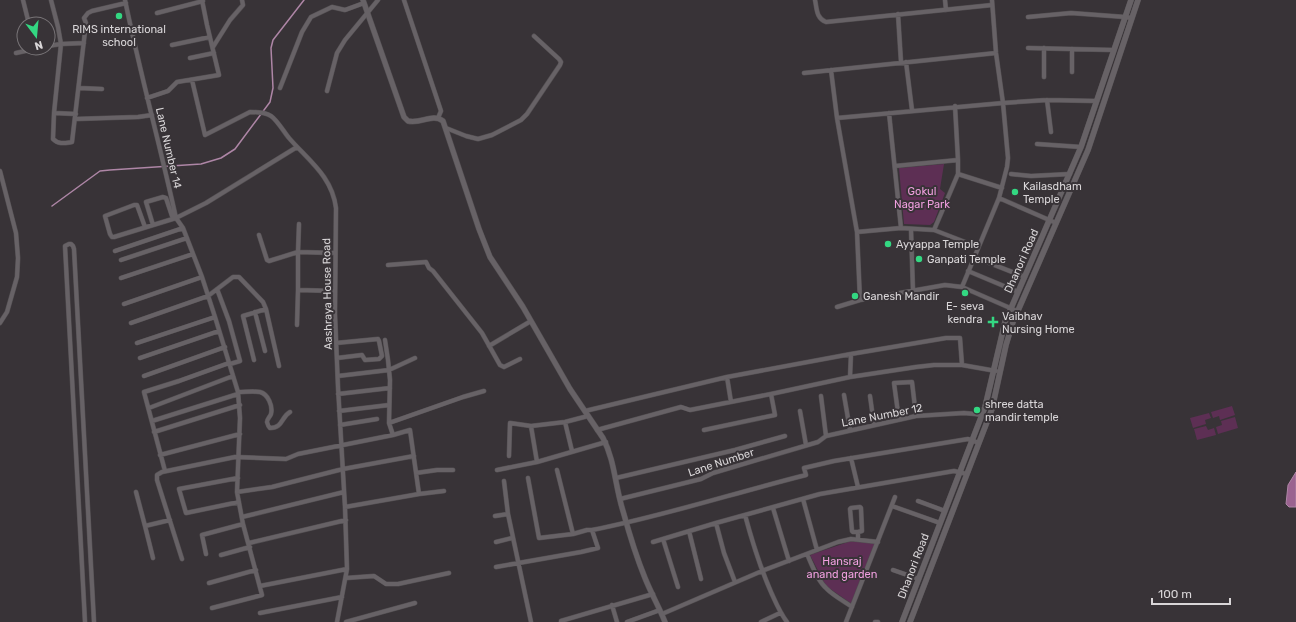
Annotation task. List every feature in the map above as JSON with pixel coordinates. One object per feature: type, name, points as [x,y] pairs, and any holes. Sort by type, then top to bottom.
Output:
[{"type":"main road","name":"Dhanori Road","points":[[902,622],[989,394],[1002,330],[1081,147],[1131,0]]},
{"type":"main road","name":"Dhanori Road","points":[[910,622],[996,396],[1000,371],[1009,334],[1017,311],[1088,150],[1138,0]]},
{"type":"main road","points":[[989,394],[996,396]]},
{"type":"street","points":[[22,0],[27,16]]},
{"type":"street","points":[[51,0],[61,44],[54,113],[53,139],[56,142],[72,142],[86,23],[84,18],[88,13],[125,2]]},
{"type":"street","points":[[213,47],[230,20],[243,5],[242,0]]},
{"type":"street","points":[[327,91],[337,53],[345,40],[378,0]]},
{"type":"street","points":[[404,0],[441,111],[438,118]]},
{"type":"street","points":[[815,0],[818,16],[821,20],[826,22],[946,10],[992,2],[996,53],[1003,103],[1008,158],[1006,173],[999,198],[962,287]]},
{"type":"street","points":[[945,0],[946,10]]},
{"type":"street","points":[[147,98],[168,91],[177,82],[219,75],[203,1],[157,13]]},
{"type":"street","name":"Lane Number 14","points":[[125,2],[152,115],[174,219],[183,228],[202,277],[225,347],[238,393],[240,405],[240,434],[237,492],[243,524],[260,586]]},
{"type":"street","points":[[280,88],[302,32],[311,17],[332,7],[345,10],[364,2],[404,117],[408,121],[415,122],[432,118],[438,118],[443,121],[479,230],[490,257],[523,307],[562,376],[606,442],[612,459],[626,523],[645,578],[665,622]]},
{"type":"street","points":[[1028,17],[1071,13],[1132,18]]},
{"type":"street","points":[[898,14],[912,110]]},
{"type":"street","points":[[172,45],[210,36]]},
{"type":"street","points":[[446,128],[478,139],[492,135],[525,117],[560,65],[559,59],[534,36]]},
{"type":"street","points":[[56,45],[84,43]]},
{"type":"street","points":[[1028,48],[1114,50]]},
{"type":"street","points":[[1044,48],[1044,77]]},
{"type":"street","points":[[1072,49],[1072,72]]},
{"type":"street","points":[[190,58],[214,53]]},
{"type":"street","points":[[804,73],[996,53]]},
{"type":"street","points":[[831,70],[836,118],[857,232],[860,300]]},
{"type":"street","name":"Aashraya House Road","points":[[192,80],[205,135],[250,112],[258,112],[272,116],[297,147],[322,173],[332,188],[336,208],[336,343],[346,520],[347,569],[337,622]]},
{"type":"street","points":[[79,88],[102,89]]},
{"type":"street","points":[[836,118],[955,106],[1047,100],[1097,101]]},
{"type":"street","points":[[1047,100],[1051,132]]},
{"type":"street","points":[[934,230],[958,174],[955,106]]},
{"type":"street","points":[[890,112],[901,228]]},
{"type":"street","points":[[54,113],[75,116],[138,117],[152,115]]},
{"type":"street","points":[[1037,144],[1081,147]]},
{"type":"street","points":[[145,228],[137,205],[105,216],[112,237],[145,228],[174,219],[206,203],[297,147]]},
{"type":"street","points":[[895,166],[958,160]]},
{"type":"street","points":[[0,171],[16,234],[18,258],[17,277],[7,312],[0,323]]},
{"type":"street","points":[[958,174],[1002,188]]},
{"type":"street","points":[[1011,174],[1031,176],[1070,174]]},
{"type":"street","points":[[153,225],[146,202],[162,196],[166,198],[174,219]]},
{"type":"street","points":[[999,198],[1056,223]]},
{"type":"street","points":[[297,326],[298,224]]},
{"type":"street","points":[[115,251],[183,228]]},
{"type":"street","points":[[857,232],[901,228],[934,230],[978,247]]},
{"type":"street","points":[[911,229],[913,291]]},
{"type":"street","points":[[259,235],[268,262],[298,252],[335,253]]},
{"type":"street","points":[[121,260],[187,238]]},
{"type":"street","points":[[85,622],[66,246],[69,244],[71,244],[74,249],[94,622]]},
{"type":"street","points":[[121,278],[193,254]]},
{"type":"street","points":[[974,257],[1025,277]]},
{"type":"street","points":[[388,264],[426,262],[429,268],[475,324],[498,363],[502,367],[520,360]]},
{"type":"street","points":[[968,271],[1018,292]]},
{"type":"street","points":[[124,304],[202,277]]},
{"type":"street","points":[[131,323],[208,296],[234,277],[239,277],[263,302],[266,309],[279,366]]},
{"type":"street","points":[[837,307],[860,300],[945,285],[962,287],[1017,311]]},
{"type":"street","points":[[165,471],[144,392],[240,361],[229,321],[217,289]]},
{"type":"street","points":[[298,290],[335,291]]},
{"type":"street","points":[[254,360],[243,316],[266,309]]},
{"type":"street","points":[[255,312],[265,351]]},
{"type":"street","points":[[137,343],[215,317]]},
{"type":"street","points":[[488,346],[531,321]]},
{"type":"street","points":[[140,358],[219,331]]},
{"type":"street","points":[[336,343],[378,338],[380,341],[382,356],[379,359],[365,360],[362,354],[337,358]]},
{"type":"street","points":[[585,411],[727,377],[946,338],[960,338],[962,365]]},
{"type":"street","points":[[385,340],[390,388],[389,423],[393,435]]},
{"type":"street","points":[[144,376],[225,347]]},
{"type":"street","points":[[850,377],[851,354]]},
{"type":"street","points":[[338,376],[389,370],[415,358]]},
{"type":"street","points":[[598,430],[681,408],[690,410],[850,377],[928,365],[962,365],[1000,371]]},
{"type":"street","points":[[149,408],[233,376]]},
{"type":"street","points":[[727,377],[731,402]]},
{"type":"street","points":[[899,420],[894,383],[912,382],[916,416]]},
{"type":"street","points":[[338,394],[390,388]]},
{"type":"street","points":[[389,423],[463,396],[484,391]]},
{"type":"street","points":[[152,421],[238,393],[259,392],[267,397],[271,409],[267,422],[270,428],[280,425],[285,415],[290,412]]},
{"type":"street","points":[[704,430],[775,415],[771,394]]},
{"type":"street","points":[[844,395],[850,430]]},
{"type":"street","points":[[821,396],[826,436]]},
{"type":"street","points":[[870,396],[874,425]]},
{"type":"street","points":[[154,432],[240,405]]},
{"type":"street","points":[[339,411],[389,405]]},
{"type":"street","points":[[800,411],[806,445]]},
{"type":"street","name":"Lane Number 12","points":[[826,436],[916,416],[964,413],[989,416]]},
{"type":"street","points":[[509,456],[510,423],[530,426],[565,422],[588,416]]},
{"type":"street","points":[[340,425],[377,418]]},
{"type":"street","points":[[565,422],[572,452]]},
{"type":"street","points":[[530,426],[537,462]]},
{"type":"street","points":[[182,559],[157,475],[165,471],[238,457],[286,460],[298,454],[342,446],[410,430],[419,494]]},
{"type":"street","points":[[160,454],[240,434]]},
{"type":"street","points":[[616,478],[735,450],[785,436]]},
{"type":"street","name":"Lane Number","points":[[620,499],[701,479],[720,471],[818,442],[826,436]]},
{"type":"street","points":[[528,478],[539,538],[573,534],[626,523],[754,488],[806,476],[804,468],[851,458],[968,439],[979,443]]},
{"type":"street","points":[[497,470],[537,462],[606,442]]},
{"type":"street","points":[[237,492],[272,487],[343,469],[414,456]]},
{"type":"street","points":[[851,458],[858,487]]},
{"type":"street","points":[[416,473],[437,470],[453,470]]},
{"type":"street","points":[[557,470],[573,534]]},
{"type":"street","points":[[652,542],[820,494],[954,471],[966,474]]},
{"type":"street","points":[[238,478],[179,489],[186,513],[239,502]]},
{"type":"street","points":[[504,481],[512,538],[531,622]]},
{"type":"street","points":[[345,507],[444,491]]},
{"type":"street","points":[[136,492],[153,558]]},
{"type":"street","points":[[242,517],[344,492]]},
{"type":"street","points":[[846,622],[895,498]]},
{"type":"street","points":[[803,499],[816,550]]},
{"type":"street","points":[[918,501],[945,511]]},
{"type":"street","points":[[892,506],[940,523]]},
{"type":"street","points":[[860,507],[862,532],[858,532],[852,531],[850,509],[860,507]]},
{"type":"street","points":[[773,508],[789,561]]},
{"type":"street","points":[[494,516],[508,514]]},
{"type":"street","points":[[745,515],[762,571],[780,614],[787,622]]},
{"type":"street","points":[[145,526],[170,520]]},
{"type":"street","points":[[221,555],[250,545],[346,520]]},
{"type":"street","points":[[716,523],[724,553],[735,582]]},
{"type":"street","points":[[206,554],[202,535],[243,524]]},
{"type":"street","points":[[496,567],[598,548],[592,530]]},
{"type":"street","points":[[689,531],[702,579]]},
{"type":"street","points":[[858,532],[858,539]]},
{"type":"street","points":[[936,533],[943,535]]},
{"type":"street","points":[[496,542],[512,538]]},
{"type":"street","points":[[663,539],[678,587]]},
{"type":"street","points":[[626,622],[661,612],[838,542],[858,539],[878,542]]},
{"type":"street","points":[[807,554],[815,572],[824,586],[852,607]]},
{"type":"street","points":[[212,608],[262,595],[260,586],[347,569]]},
{"type":"street","points":[[209,583],[256,570]]},
{"type":"street","points":[[893,570],[919,579]]},
{"type":"street","points":[[346,578],[374,576],[386,584],[398,584],[449,573]]},
{"type":"street","points":[[561,622],[653,594]]},
{"type":"street","points":[[260,613],[342,597]]},
{"type":"street","points":[[346,622],[415,604]]},
{"type":"street","points":[[612,606],[617,622]]},
{"type":"street","points":[[761,622],[780,614]]},
{"type":"green space","name":"Gokul Nagar Park","points":[[944,164],[940,189],[945,193],[934,222],[930,225],[904,224],[899,168]]},
{"type":"green space","points":[[1232,406],[1235,415],[1220,420],[1219,416],[1213,418],[1211,412]]},
{"type":"green space","points":[[1209,413],[1211,418],[1205,420],[1206,424],[1193,428],[1190,418]]},
{"type":"green space","points":[[1235,417],[1238,428],[1218,434],[1216,427],[1222,425],[1221,421]]},
{"type":"green space","points":[[1206,426],[1208,430],[1214,428],[1216,435],[1197,440],[1194,429]]},
{"type":"green space","name":"Hansraj anand garden","points":[[851,541],[875,543],[852,604],[826,586],[810,555]]},
{"type":"shaded area","points":[[1296,472],[1296,507],[1289,507],[1286,504],[1288,485]]},
{"type":"waterway","points":[[52,206],[100,171],[201,164],[221,158],[235,149],[270,102],[273,88],[271,48],[273,40],[304,0]]},
{"type":"place","name":"RIMS international school","points":[[119,16]]},
{"type":"place","name":"Kailasdham Temple","points":[[1015,192]]},
{"type":"place","name":"Ayyappa Temple","points":[[888,244]]},
{"type":"place","name":"Ganpati Temple","points":[[919,259]]},
{"type":"place","name":"E- seva kendra","points":[[965,293]]},
{"type":"place","name":"Ganesh Mandir","points":[[855,296]]},
{"type":"place","name":"Vaibhav Nursing Home","points":[[993,322]]},
{"type":"place","name":"shree datta mandir temple","points":[[977,410]]}]
